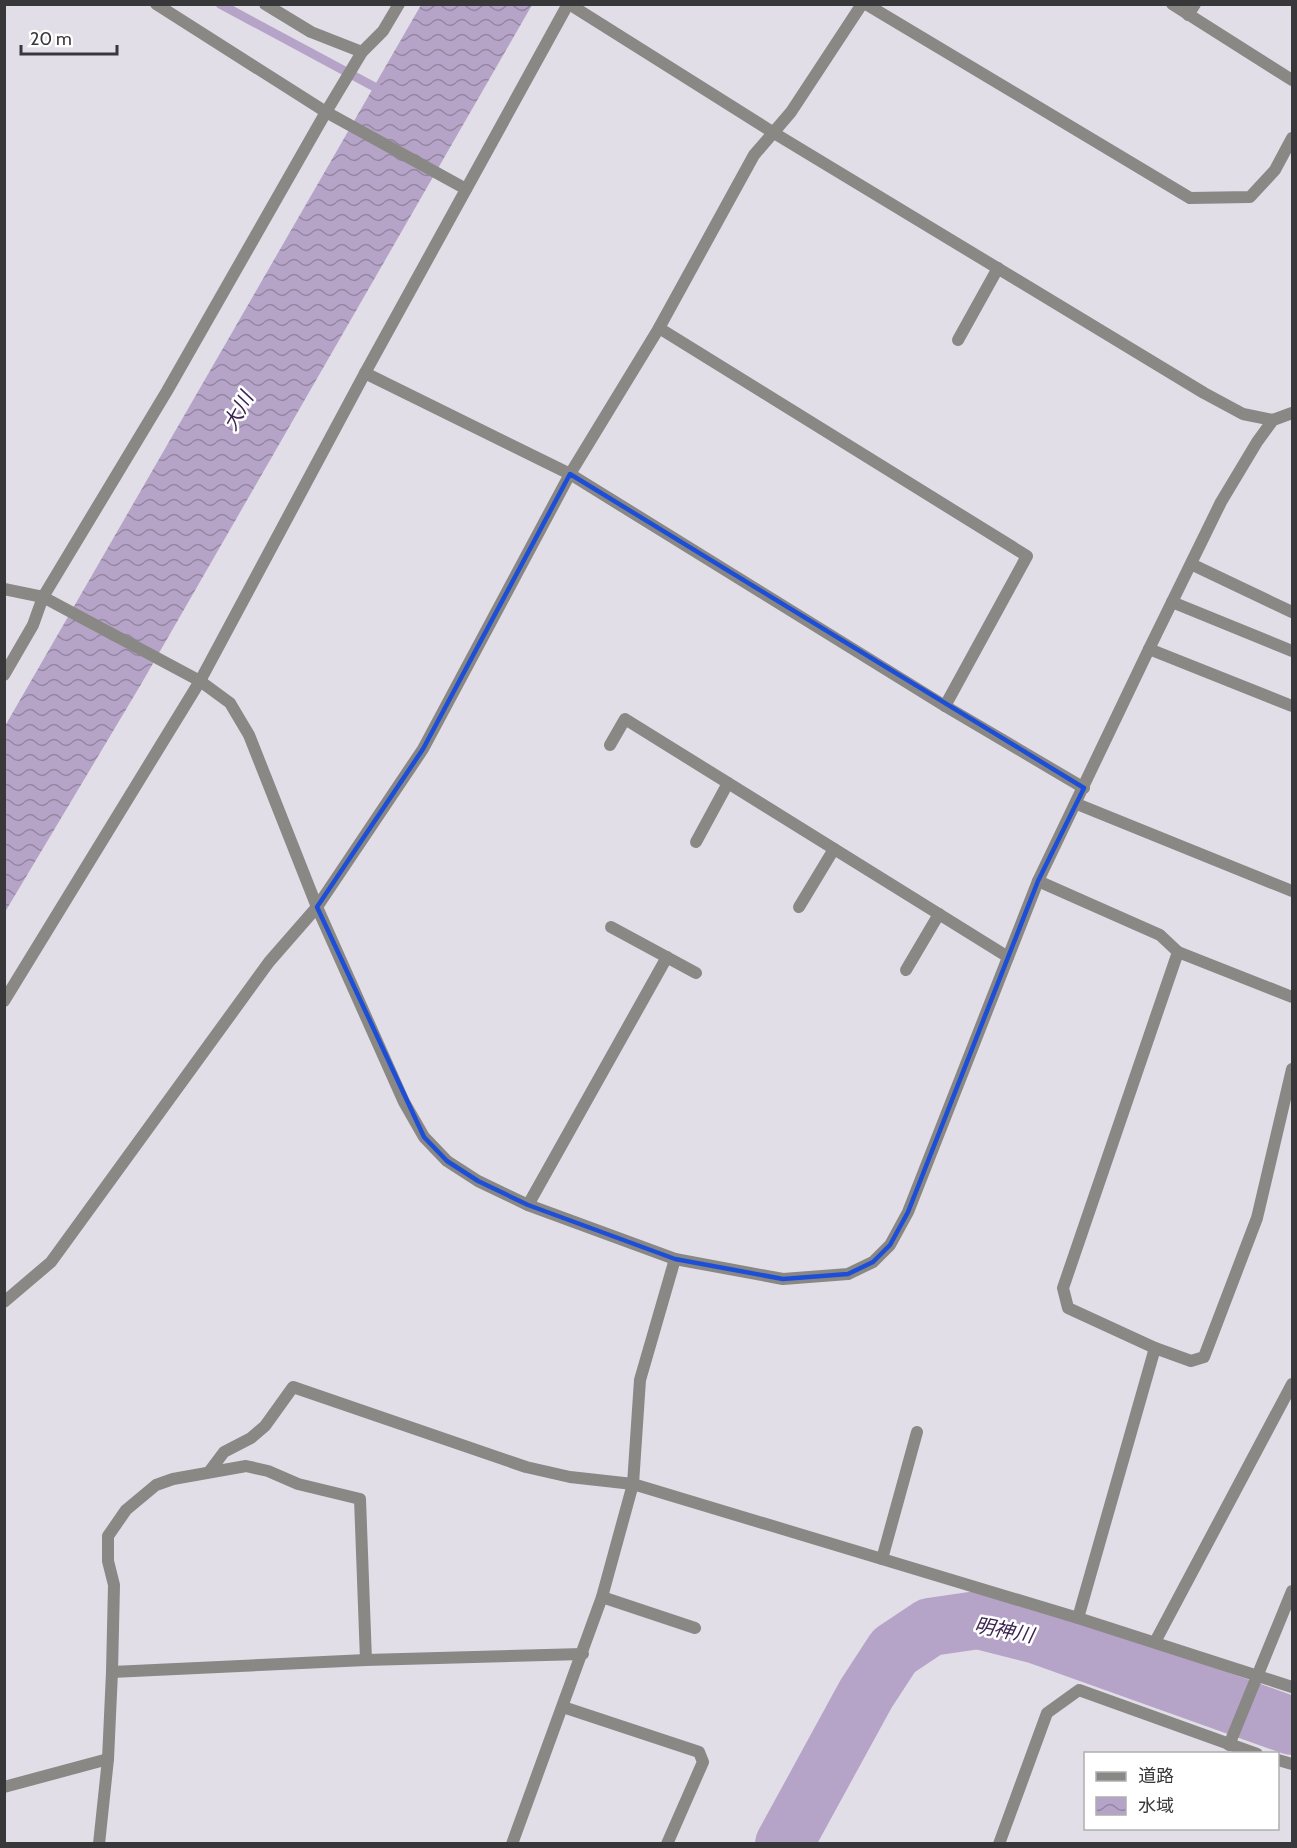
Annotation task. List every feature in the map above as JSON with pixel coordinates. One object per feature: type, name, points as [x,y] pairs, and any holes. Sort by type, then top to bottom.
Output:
[{"type":"street","points":[[156,4],[331,115],[461,186]]},
{"type":"street","points":[[265,4],[310,32],[359,56]]},
{"type":"street","points":[[4,675],[33,625],[43,597],[331,115],[337,94],[359,56],[383,31],[399,4]]},
{"type":"street","points":[[4,1001],[201,681],[365,373],[461,186],[568,4],[774,133],[1204,393],[1243,414],[1273,420],[1293,413]]},
{"type":"street","points":[[4,1302],[51,1262],[269,962],[317,907],[423,749],[570,474],[659,328],[754,155],[791,112],[864,4],[1190,198],[1250,197],[1275,170],[1293,138]]},
{"type":"street","points":[[1172,4],[1192,10],[1293,80]]},
{"type":"street","points":[[958,340],[998,268]]},
{"type":"street","points":[[659,328],[1027,556],[945,706]]},
{"type":"street","points":[[365,373],[570,474],[945,706],[1084,788]]},
{"type":"street","points":[[4,589],[43,597],[56,603],[201,681],[230,703],[249,735],[317,907],[404,1102],[424,1137],[447,1161],[478,1181],[528,1205],[675,1259],[783,1279],[848,1274],[873,1262],[890,1245],[908,1212],[1038,881],[1221,502],[1273,420]]},
{"type":"street","points":[[1191,564],[1293,612]]},
{"type":"street","points":[[1172,602],[1293,651]]},
{"type":"street","points":[[1149,649],[1293,706]]},
{"type":"street","points":[[610,745],[625,719],[1008,957]]},
{"type":"street","points":[[696,842],[728,783]]},
{"type":"street","points":[[1077,804],[1293,891]]},
{"type":"street","points":[[799,907],[834,849]]},
{"type":"street","points":[[1038,881],[1160,935],[1178,952],[1293,997]]},
{"type":"street","points":[[906,970],[939,914]]},
{"type":"street","points":[[611,927],[696,973]]},
{"type":"street","points":[[1178,952],[1063,1287],[1068,1308],[1155,1348],[1191,1361],[1204,1357],[1257,1218],[1293,1069]]},
{"type":"street","points":[[528,1205],[667,957]]},
{"type":"street","points":[[512,1844],[602,1597],[633,1484],[640,1380],[675,1259]]},
{"type":"street","points":[[1078,1618],[1155,1348]]},
{"type":"street","points":[[1155,1642],[1293,1384]]},
{"type":"street","points":[[209,1472],[224,1452],[251,1438],[265,1426],[293,1387],[526,1467],[570,1477],[633,1484],[1078,1618],[1293,1687]]},
{"type":"street","points":[[882,1559],[917,1432]]},
{"type":"street","points":[[99,1844],[108,1759],[112,1672],[114,1585],[108,1561],[108,1536],[126,1510],[156,1485],[246,1466],[268,1471],[298,1484],[360,1499],[366,1660]]},
{"type":"street","points":[[1229,1745],[1250,1689],[1293,1591]]},
{"type":"street","points":[[602,1597],[695,1628]]},
{"type":"street","points":[[112,1672],[366,1660],[583,1654]]},
{"type":"street","points":[[999,1844],[1047,1713],[1079,1690],[1251,1752]]},
{"type":"street","points":[[563,1707],[699,1752],[703,1762],[667,1844]]},
{"type":"street","points":[[4,1787],[108,1759]]},
{"type":"highlighted area","points":[[570,474],[1084,788],[1038,881],[908,1212],[890,1245],[873,1262],[848,1274],[783,1279],[675,1259],[528,1205],[478,1181],[447,1161],[424,1137],[317,907],[423,749]]},
{"type":"water","name":"大川","points":[[421,5],[532,5],[140,686],[5,912],[5,726]]},
{"type":"waterway","points":[[220,4],[382,91]]},
{"type":"waterway","name":"明神川","points":[[784,1844],[866,1694],[894,1651],[930,1627],[978,1620],[1037,1635],[1292,1726]]}]
